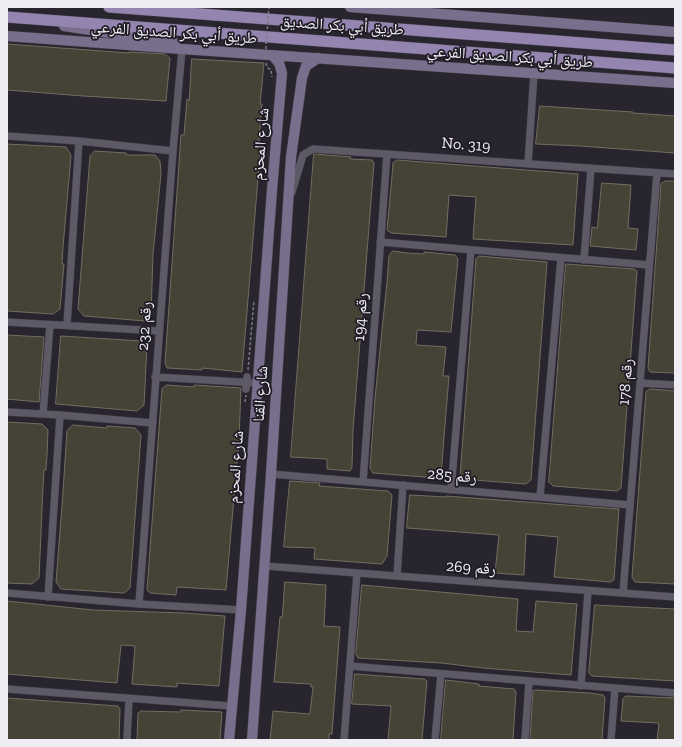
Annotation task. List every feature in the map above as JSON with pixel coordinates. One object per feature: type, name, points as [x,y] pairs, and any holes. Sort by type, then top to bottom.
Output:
[{"type":"main road","name":"طريق أبي بكر الصديق","points":[[109,7],[675,50]]},
{"type":"main road","name":"طريق أبي بكر الصديق","points":[[7,17],[675,68]]},
{"type":"street","points":[[350,7],[675,32]]},
{"type":"street","points":[[7,17],[244,53]]},
{"type":"street","name":"طريق أبي بكر الصديق الفرعي","points":[[7,36],[244,53],[269,57],[318,58],[675,83]]},
{"type":"street","name":"رقم 232","points":[[139,604],[182,49]]},
{"type":"street","name":"شارع المحزم","points":[[229,740],[241,610],[282,73],[279,64],[269,57]]},
{"type":"street","name":"شارع القنا","points":[[252,740],[265,566],[291,157],[302,78],[306,66],[318,58]]},
{"type":"street","points":[[528,164],[534,73]]},
{"type":"street","points":[[272,190],[277,143],[280,136],[286,134],[292,139],[291,157]]},
{"type":"street","points":[[7,136],[79,141],[173,151]]},
{"type":"street","points":[[68,325],[79,141]]},
{"type":"street","name":"No. 319","points":[[289,199],[303,155],[313,149],[675,174]]},
{"type":"street","name":"رقم 194","points":[[363,482],[387,154]]},
{"type":"street","points":[[584,260],[591,168]]},
{"type":"street","name":"رقم 178","points":[[623,593],[656,173]]},
{"type":"street","points":[[380,242],[649,265]]},
{"type":"street","points":[[451,490],[471,250]]},
{"type":"street","points":[[540,497],[561,258]]},
{"type":"street","points":[[7,322],[159,331]]},
{"type":"street","points":[[43,414],[50,325]]},
{"type":"street","points":[[156,377],[258,383]]},
{"type":"street","points":[[640,383],[675,385]]},
{"type":"street","points":[[7,412],[153,423]]},
{"type":"street","points":[[48,597],[60,415]]},
{"type":"street","name":"رقم 285","points":[[271,474],[630,505]]},
{"type":"street","points":[[397,576],[403,485]]},
{"type":"street","name":"رقم 269","points":[[265,566],[675,597]]},
{"type":"street","points":[[344,740],[357,573]]},
{"type":"street","points":[[581,686],[588,591]]},
{"type":"street","points":[[7,593],[139,604],[241,610]]},
{"type":"street","points":[[350,666],[675,693]]},
{"type":"street","points":[[435,740],[441,674]]},
{"type":"street","points":[[525,740],[528,681]]},
{"type":"street","points":[[611,740],[615,688]]},
{"type":"street","points":[[7,689],[232,706]]},
{"type":"street","points":[[127,740],[129,699]]},
{"type":"path","points":[[269,7],[269,57]]},
{"type":"building","points":[[7,44],[129,53],[165,54],[170,58],[166,101],[7,90]]},
{"type":"building","points":[[192,59],[264,63],[260,104],[262,104],[259,141],[261,142],[242,372],[202,368],[202,370],[167,368],[165,363],[181,135],[184,135],[187,99],[189,100]]},
{"type":"building","points":[[540,106],[675,116],[675,153],[536,144]]},
{"type":"building","points":[[7,144],[66,147],[71,155],[63,247],[62,264],[64,264],[60,309],[53,314],[7,311]]},
{"type":"building","points":[[95,151],[126,153],[126,155],[155,155],[160,161],[161,174],[153,254],[151,316],[145,321],[84,316],[78,309],[90,156]]},
{"type":"building","points":[[314,154],[351,157],[350,159],[372,160],[374,163],[353,430],[352,467],[350,471],[327,469],[327,459],[291,457]]},
{"type":"building","points":[[397,160],[578,174],[573,245],[473,239],[476,197],[449,195],[446,237],[391,233],[387,230],[393,163]]},
{"type":"building","points":[[666,181],[675,181],[675,373],[650,372],[648,368],[661,184]]},
{"type":"building","points":[[602,183],[631,185],[628,228],[638,229],[636,250],[590,246],[592,227],[597,228]]},
{"type":"building","points":[[393,251],[455,255],[458,259],[451,332],[417,330],[416,345],[446,347],[443,376],[449,376],[441,475],[437,478],[373,473],[370,468],[375,398],[389,256]]},
{"type":"building","points":[[479,256],[547,262],[531,480],[526,484],[461,479],[460,477],[476,259]]},
{"type":"building","points":[[566,264],[634,269],[637,271],[621,488],[617,491],[553,486],[549,482]]},
{"type":"building","points":[[7,335],[44,337],[39,402],[7,399]]},
{"type":"building","points":[[61,336],[142,341],[147,346],[144,405],[137,411],[56,404]]},
{"type":"building","points":[[167,385],[241,388],[239,439],[226,590],[177,587],[176,595],[150,593],[147,590],[162,389]]},
{"type":"building","points":[[650,389],[675,391],[675,584],[635,582],[632,577],[646,392]]},
{"type":"building","points":[[7,422],[42,424],[48,430],[46,470],[44,470],[39,578],[32,584],[7,583]]},
{"type":"building","points":[[73,425],[107,428],[107,426],[135,428],[141,435],[130,588],[124,593],[61,589],[56,582],[67,431]]},
{"type":"building","points":[[290,481],[320,483],[319,486],[388,491],[392,495],[387,556],[382,564],[314,559],[315,548],[284,547]]},
{"type":"building","points":[[410,495],[446,496],[619,509],[614,580],[610,582],[554,577],[558,537],[526,534],[524,575],[495,573],[499,535],[407,528]]},
{"type":"building","points":[[285,582],[326,585],[324,626],[340,627],[332,734],[329,734],[329,740],[270,740],[273,711],[309,714],[313,687],[311,687],[311,684],[274,682]]},
{"type":"building","points":[[362,585],[518,599],[516,631],[533,632],[536,601],[577,604],[571,675],[441,663],[358,658],[356,654]]},
{"type":"building","points":[[7,601],[93,610],[225,616],[219,686],[177,683],[177,687],[132,684],[135,646],[121,645],[117,683],[7,674]]},
{"type":"building","points":[[595,605],[675,609],[675,681],[592,676],[589,673]]},
{"type":"building","points":[[355,674],[424,679],[427,681],[422,740],[388,740],[391,706],[352,704]]},
{"type":"building","points":[[446,680],[479,684],[479,686],[514,689],[516,692],[513,740],[441,740]]},
{"type":"building","points":[[533,691],[603,695],[605,698],[602,740],[530,740]]},
{"type":"building","points":[[626,696],[675,698],[675,740],[657,740],[659,723],[621,721],[623,699]]},
{"type":"building","points":[[7,698],[118,706],[120,709],[119,740],[7,740]]},
{"type":"building","points":[[181,710],[222,712],[220,740],[137,740],[138,713],[141,711],[181,712]]}]
